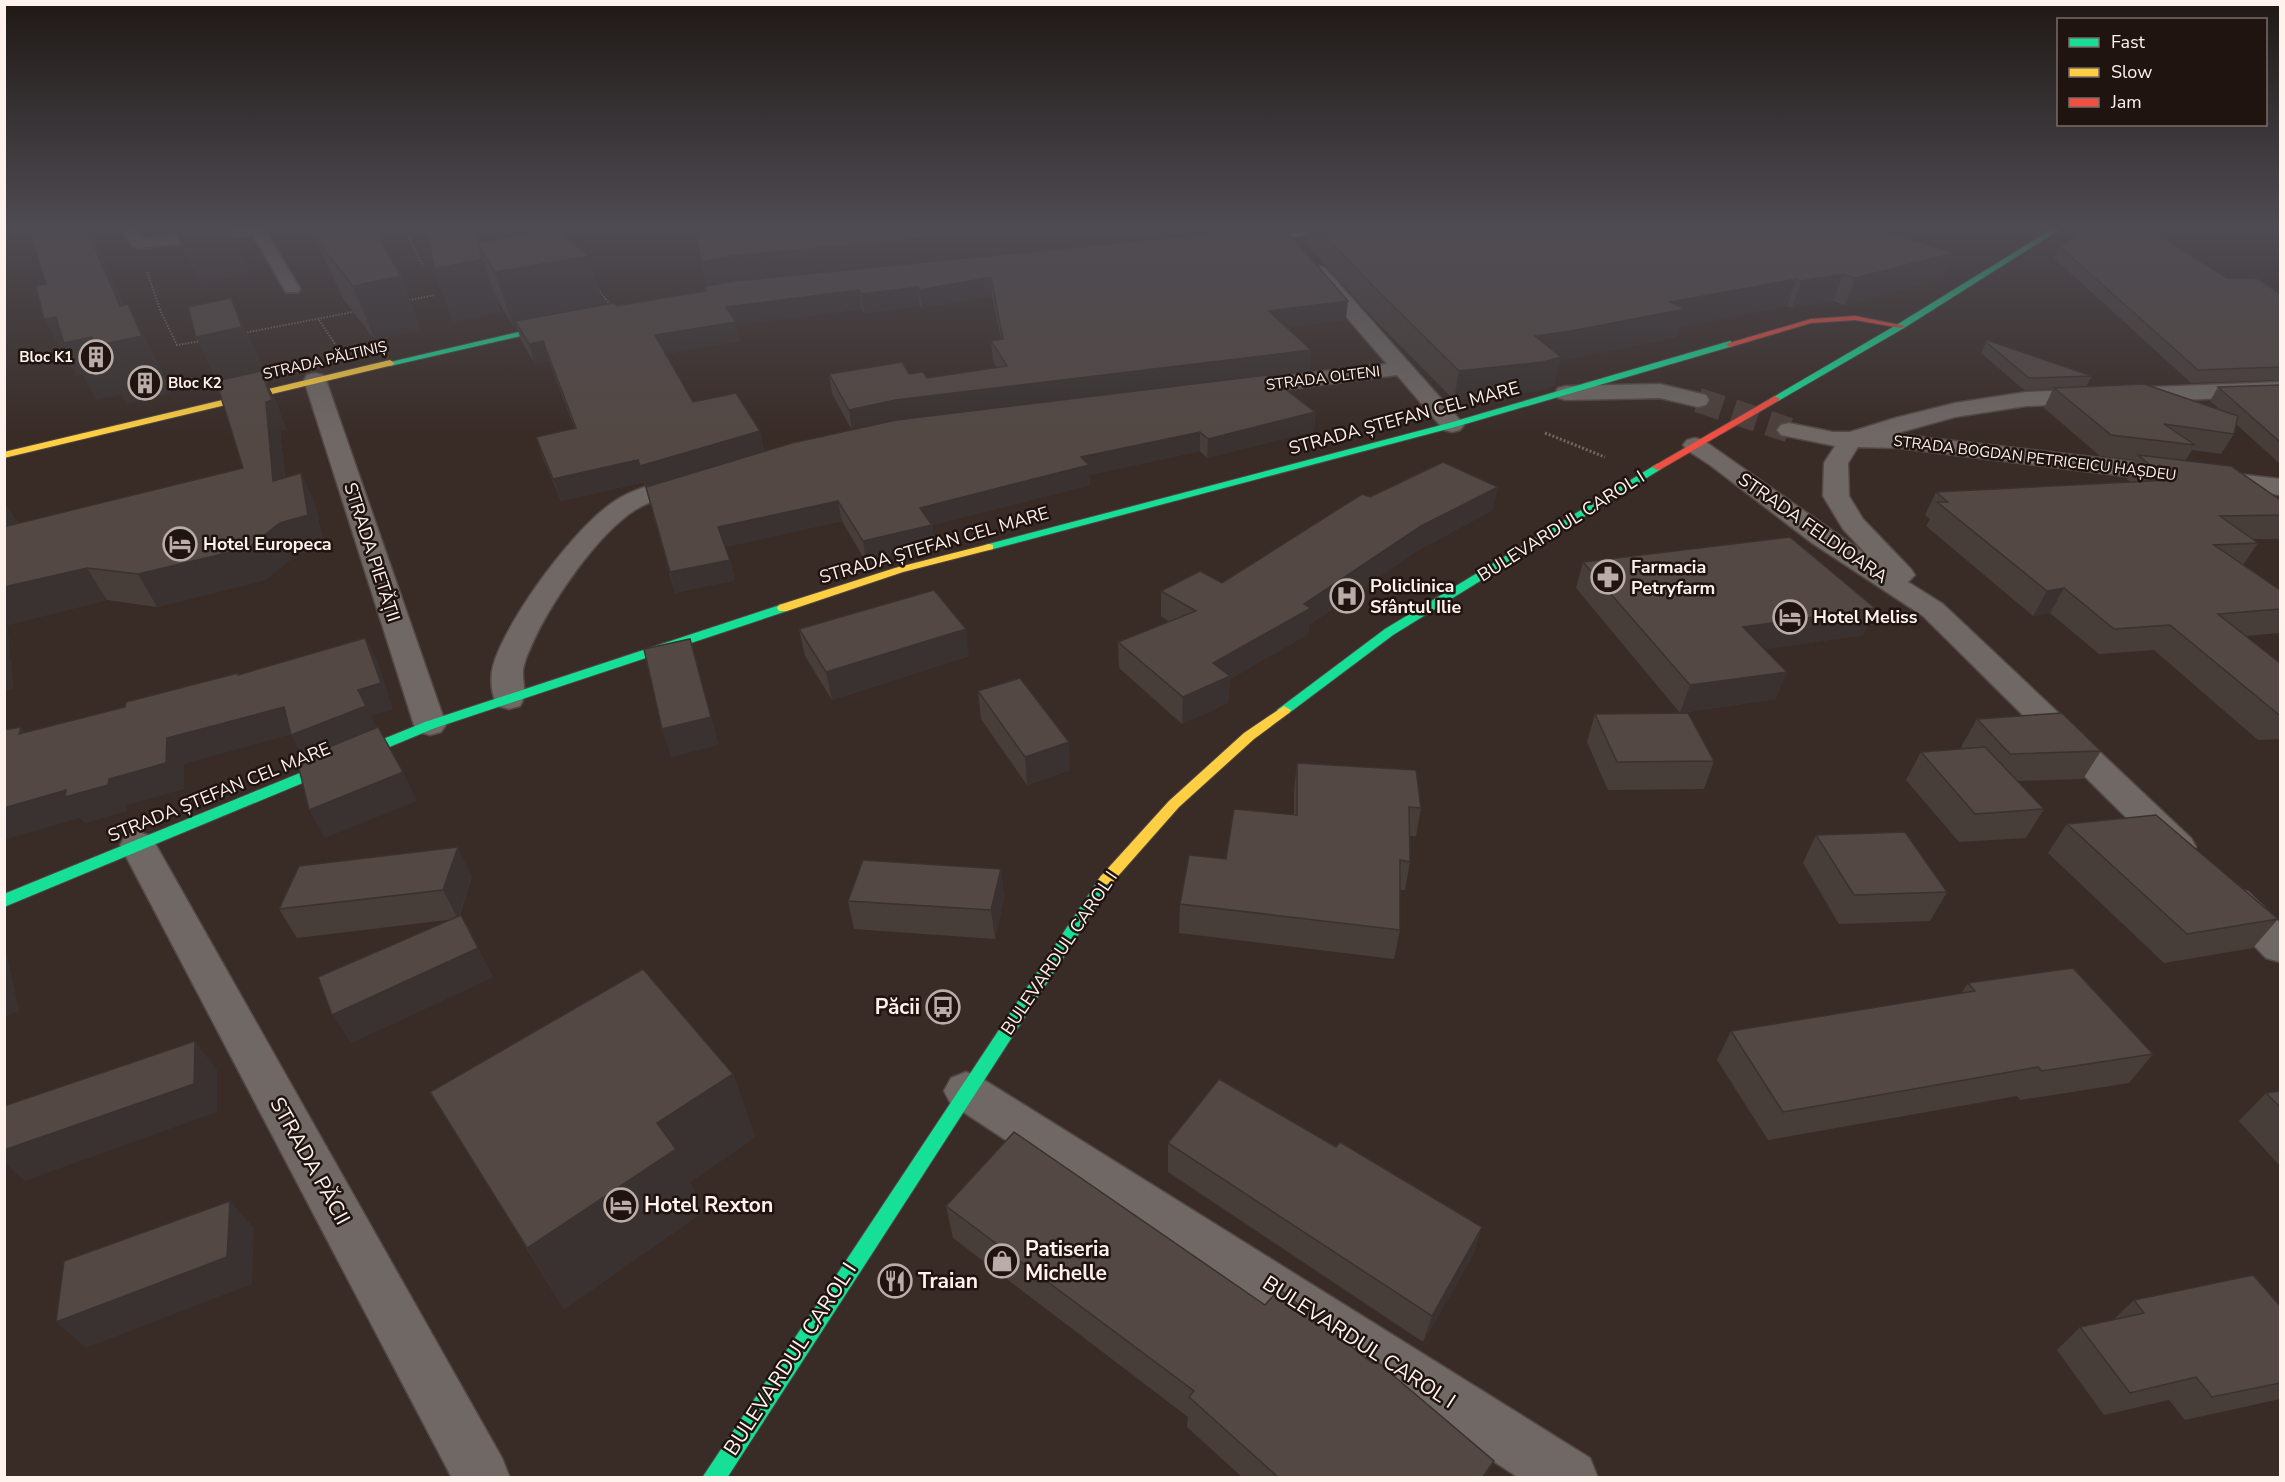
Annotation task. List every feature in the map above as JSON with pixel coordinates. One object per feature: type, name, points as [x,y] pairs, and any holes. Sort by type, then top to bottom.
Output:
[{"type":"street","points":[[1341,297],[1452,425]]},
{"type":"street","name":"BULEVARDUL CAROL I","points":[[712,1478],[1104,882],[1174,804],[1249,736],[1389,632],[1645,474],[1947,297]]},
{"type":"street","name":"STRADA PĂLTINIȘ","points":[[4,455],[506,335],[617,313]]},
{"type":"street","name":"STRADA ȘTEFAN CEL MARE","points":[[4,901],[430,725],[899,570],[1452,425],[1811,321],[1855,318],[1901,326]]},
{"type":"street","name":"STRADA OLTENI","points":[[1212,392],[1403,368]]},
{"type":"street","name":"STRADA PIETĂȚII","points":[[315,380],[430,725]]},
{"type":"street","points":[[1851,441],[1903,423],[1999,402],[2280,389]]},
{"type":"street","points":[[1566,393],[1660,391],[1698,399]]},
{"type":"street","name":"STRADA BOGDAN PETRICEICU HAȘDEU","points":[[1790,430],[1851,441],[1899,441],[2280,487]]},
{"type":"street","name":"STRADA FELDIOARA","points":[[1851,441],[1836,463],[1836,496],[1852,523],[1933,610],[2280,947]]},
{"type":"street","name":"STRADA FELDIOARA","points":[[1695,445],[1719,460],[1830,543],[1933,610]]},
{"type":"street","points":[[509,699],[507,668],[518,642],[546,596],[601,526],[627,505],[712,477]]},
{"type":"street","name":"STRADA PĂCII","points":[[138,845],[482,1478]]},
{"type":"street","name":"BULEVARDUL CAROL I","points":[[966,1091],[1570,1478]]},
{"type":"path","points":[[155,297],[160,312],[177,345],[202,341]]},
{"type":"path","points":[[400,302],[424,297]]},
{"type":"path","points":[[604,297],[617,313]]},
{"type":"path","points":[[237,334],[365,310]]},
{"type":"path","points":[[1496,412],[1645,474]]},
{"type":"building","points":[[39,297],[116,297],[120,306],[128,304],[142,336],[95,346],[92,337],[64,343],[56,317],[44,319]]},
{"type":"building","points":[[669,297],[803,297],[726,307],[736,322],[655,335],[693,402],[736,393],[760,431],[640,466],[638,460],[553,479],[536,437],[576,428],[543,341],[529,344],[515,321],[614,303],[617,306]]},
{"type":"building","points":[[995,297],[1345,297],[1348,301],[1269,311],[1311,350],[895,400],[849,410],[829,374],[902,362],[909,374],[923,372],[927,378],[1007,366],[991,341],[1003,339]]},
{"type":"building","points":[[1384,297],[1697,297],[1670,302],[1685,309],[1535,336],[1561,357],[1543,362],[1459,371]]},
{"type":"building","points":[[2116,297],[2280,297],[2280,367],[2198,370]]},
{"type":"building","points":[[231,298],[242,327],[196,337],[188,307]]},
{"type":"building","points":[[1987,340],[2092,376],[2029,378],[1986,342]]},
{"type":"building","points":[[261,371],[272,400],[266,402],[273,481],[301,473],[308,515],[280,523],[248,548],[138,574],[87,568],[4,587],[4,507],[7,507],[7,526],[243,468],[216,381]]},
{"type":"building","points":[[1267,375],[1315,412],[1208,439],[1200,432],[1081,457],[1089,465],[920,508],[932,525],[863,541],[838,501],[718,527],[730,560],[670,572],[646,487],[792,443],[896,420]]},
{"type":"building","points":[[2144,384],[2238,416],[2234,434],[2164,424],[2195,445],[2111,435],[2054,388]]},
{"type":"building","points":[[2280,385],[2280,442],[2218,387]]},
{"type":"building","points":[[2138,455],[2231,466],[2280,500],[2280,515],[2220,516],[2258,543],[2214,545],[2280,590],[2280,609],[2218,614],[2280,663],[2280,714],[2170,625],[2114,629],[2064,588],[2047,591],[1937,502],[1948,502],[1936,492],[2168,480]]},
{"type":"building","points":[[1443,462],[1498,487],[1421,526],[1304,604],[1311,608],[1213,663],[1230,676],[1183,697],[1118,642],[1196,611],[1161,591],[1200,571],[1222,583],[1362,494],[1370,497]]},
{"type":"building","points":[[1790,537],[1875,608],[1743,627],[1787,672],[1690,685],[1583,562]]},
{"type":"building","points":[[934,590],[966,629],[826,672],[799,629]]},
{"type":"building","points":[[365,638],[381,683],[358,690],[366,706],[291,735],[284,707],[167,738],[166,763],[109,779],[108,785],[65,797],[66,790],[4,808],[4,730],[21,727],[19,734],[125,707],[126,702],[238,673],[238,675]]},
{"type":"building","points":[[690,639],[711,717],[662,729],[644,649]]},
{"type":"building","points":[[1020,678],[1069,742],[1025,757],[978,691]]},
{"type":"building","points":[[1688,713],[1714,761],[1617,762],[1595,714]]},
{"type":"building","points":[[2062,713],[2101,751],[2010,754],[1977,719]]},
{"type":"building","points":[[378,727],[403,772],[309,810],[297,760]]},
{"type":"building","points":[[1985,747],[2044,809],[1975,814],[1921,752]]},
{"type":"building","points":[[1297,763],[1416,770],[1421,808],[1409,807],[1410,862],[1400,860],[1400,930],[1180,904],[1189,855],[1226,859],[1234,809],[1297,815]]},
{"type":"building","points":[[2156,815],[2278,919],[2187,934],[2067,824]]},
{"type":"building","points":[[1905,832],[1947,892],[1854,895],[1816,835]]},
{"type":"building","points":[[458,847],[443,890],[279,909],[299,866]]},
{"type":"building","points":[[863,860],[1001,869],[991,910],[848,901]]},
{"type":"building","points":[[461,915],[478,948],[332,1015],[318,977]]},
{"type":"building","points":[[2073,968],[2153,1054],[2042,1071],[2038,1067],[1783,1112],[1731,1031],[1975,991],[1968,983]]},
{"type":"building","points":[[643,969],[733,1074],[657,1123],[676,1149],[527,1248],[430,1092]]},
{"type":"building","points":[[195,1041],[194,1084],[4,1150],[4,1106]]},
{"type":"building","points":[[1219,1079],[1336,1147],[1340,1142],[1482,1227],[1432,1316],[1168,1143]]},
{"type":"building","points":[[2280,1091],[2280,1107],[2266,1093]]},
{"type":"building","points":[[1014,1132],[1265,1305],[1279,1289],[1372,1363],[1375,1360],[1494,1461],[1482,1478],[1279,1478],[1189,1397],[1194,1391],[946,1206]]},
{"type":"building","points":[[230,1201],[227,1257],[56,1322],[64,1261]]},
{"type":"building","points":[[2253,1275],[2280,1306],[2280,1383],[2212,1397],[2196,1377],[2130,1393],[2080,1327],[2144,1313],[2134,1300]]},
{"type":"tunnel","points":[[1698,400],[1789,430]]},
{"type":"traffic: fast","points":[[1775,399],[1947,297]]},
{"type":"traffic: fast","points":[[390,363],[562,324]]},
{"type":"traffic: fast","points":[[989,547],[1452,425],[1730,344]]},
{"type":"traffic: fast","points":[[1284,710],[1389,632],[1657,467]]},
{"type":"traffic: fast","points":[[4,901],[430,725],[783,608]]},
{"type":"traffic: fast","points":[[713,1478],[1106,880]]},
{"type":"traffic: slow","points":[[4,455],[390,363]]},
{"type":"traffic: slow","points":[[783,608],[899,570],[989,547]]},
{"type":"traffic: slow","points":[[1106,880],[1174,804],[1249,736],[1284,710]]},
{"type":"traffic: jam","points":[[1730,344],[1811,321],[1855,318],[1901,326]]},
{"type":"traffic: jam","points":[[1657,467],[1775,399]]},
{"type":"place","name":"Bloc K1","points":[[96,357]]},
{"type":"place","name":"Bloc K2","points":[[145,383]]},
{"type":"place","name":"Hotel Europeca","points":[[180,544]]},
{"type":"place","name":"Farmacia Petryfarm","points":[[1608,577]]},
{"type":"place","name":"Policlinica Sfântul Ilie","points":[[1347,596]]},
{"type":"place","name":"Hotel Meliss","points":[[1790,617]]},
{"type":"place","name":"Păcii","points":[[943,1007]]},
{"type":"place","name":"Hotel Rexton","points":[[621,1205]]},
{"type":"place","name":"Patiseria Michelle","points":[[1002,1261]]},
{"type":"place","name":"Traian","points":[[895,1281]]}]
